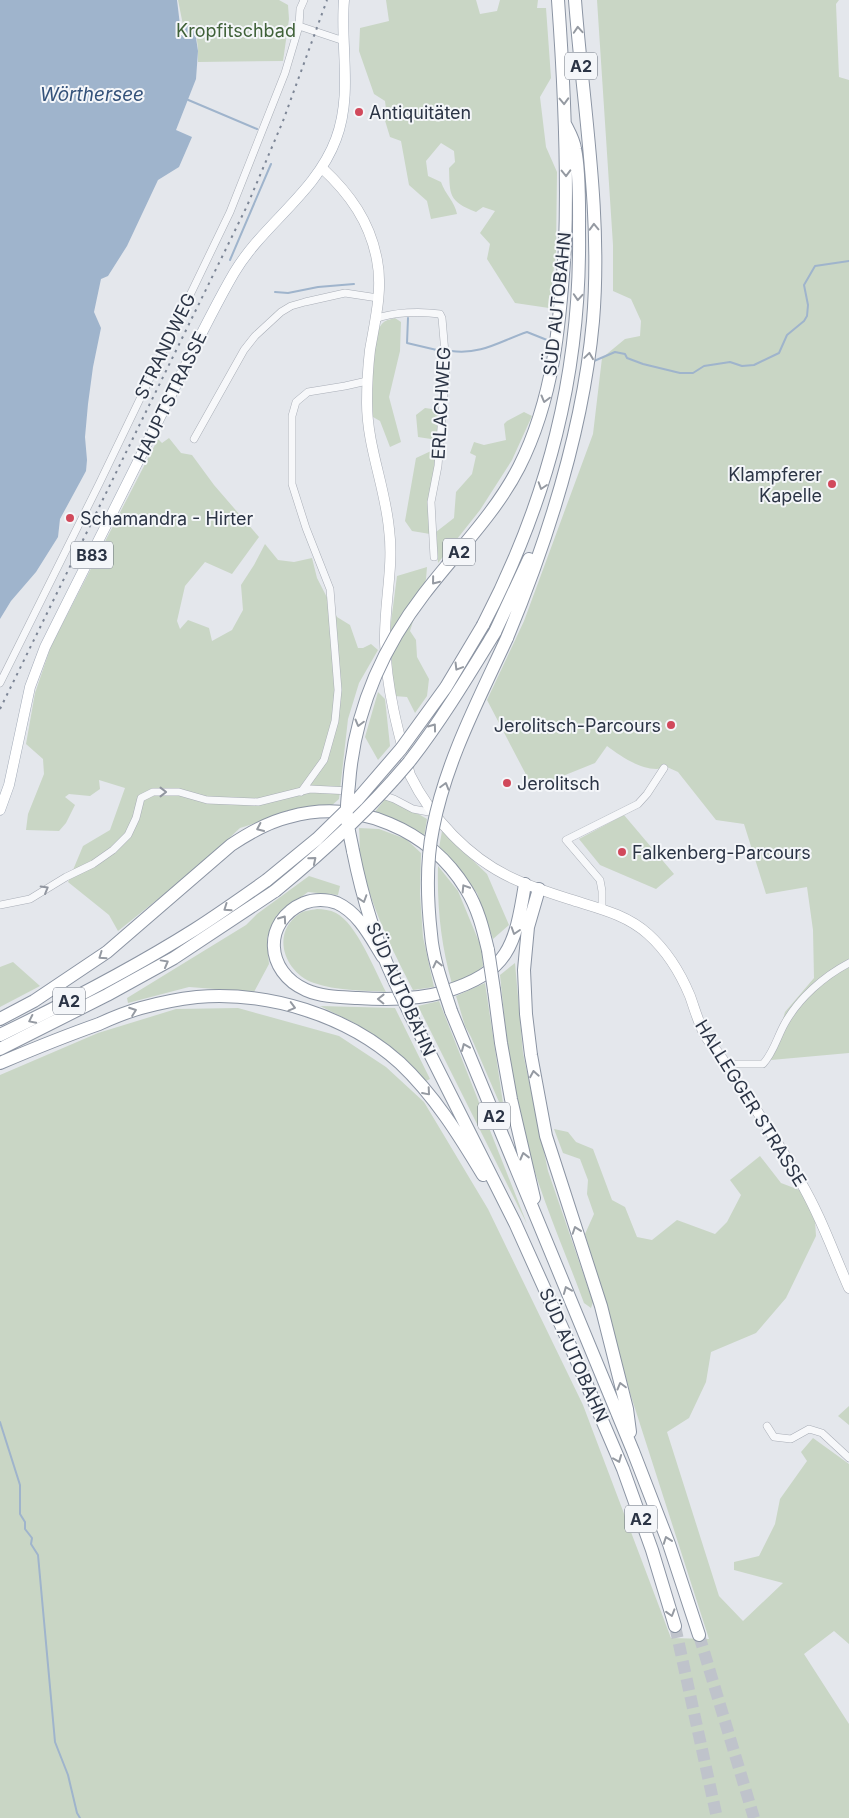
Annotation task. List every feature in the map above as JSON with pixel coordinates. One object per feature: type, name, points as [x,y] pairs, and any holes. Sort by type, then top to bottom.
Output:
[{"type":"highway","name":"SÜD AUTOBAHN","points":[[558,0],[566,124],[565,247],[553,366],[542,410],[531,442],[518,468],[489,513],[407,618],[382,660],[372,682],[358,725],[350,766],[346,816],[360,889],[383,957],[515,1223],[573,1352],[622,1469],[652,1550],[675,1626]]},
{"type":"highway","name":"SÜD AUTOBAHN","points":[[575,0],[591,173],[595,248],[593,320],[584,388],[562,481],[546,532],[521,604],[463,735],[449,772],[433,828],[429,858],[428,889],[431,935],[439,972],[451,1011],[633,1451],[669,1544],[699,1635]]},
{"type":"highway","name":"A2","points":[[0,1035],[64,1004],[137,964],[196,929],[266,880],[324,832],[357,800],[401,749],[446,686],[483,625],[511,569],[524,538],[556,439],[569,376],[579,285],[580,248],[575,148],[566,124]]},
{"type":"highway","name":"A2","points":[[0,1049],[108,995],[174,958],[275,891],[316,858],[356,820],[409,762],[457,695],[495,632],[531,554],[546,532]]},
{"type":"highway","points":[[0,1019],[34,1001],[107,952],[231,845],[253,831],[288,817],[323,811],[351,812],[380,820],[410,833],[445,861],[467,890],[476,909],[488,950],[500,1043],[511,1099],[531,1180],[538,1221]]},
{"type":"highway","points":[[383,957],[358,920],[337,903],[311,900],[293,908],[282,918],[276,930],[274,945],[278,964],[283,973],[304,989],[331,997],[390,1000],[430,995],[469,984],[491,971],[500,962],[514,937],[525,884]]},
{"type":"highway","points":[[539,889],[528,927],[524,970],[526,1014],[531,1055],[546,1136],[601,1306],[627,1409],[633,1451]]},
{"type":"highway","points":[[0,1062],[140,1008],[196,997],[229,996],[267,1000],[311,1012],[352,1028],[399,1062],[436,1102],[464,1142],[492,1191],[515,1223]]},
{"type":"main road","name":"HAUPTSTRASSE","points":[[0,810],[9,785],[30,687],[45,647],[187,362],[235,271],[276,220],[322,168],[337,137],[343,112],[345,89],[342,17],[344,0]]},
{"type":"main road","name":"HALLEGGER STRASSE","points":[[322,168],[354,203],[368,227],[378,262],[378,298],[367,381],[367,404],[369,433],[387,510],[390,543],[390,573],[385,639],[386,670],[410,775],[416,788],[450,832],[474,854],[501,872],[525,884],[602,909],[636,924],[667,953],[682,980],[706,1036],[802,1182],[849,1288]]},
{"type":"street","name":"STRANDWEG","points":[[0,683],[99,484],[230,212],[279,90],[299,26],[300,9],[304,0]]},
{"type":"street","points":[[299,26],[344,41]]},
{"type":"street","points":[[194,438],[244,350],[254,336],[281,312],[298,304],[346,293],[378,298]]},
{"type":"street","name":"ERLACHWEG","points":[[375,319],[385,315],[412,313],[440,314],[442,318],[446,365],[438,466],[431,502],[434,558]]},
{"type":"street","points":[[301,792],[324,760],[335,721],[338,690],[330,589],[306,528],[292,484],[292,416],[296,402],[308,392],[367,381]]},
{"type":"street","points":[[602,909],[600,880],[566,840],[638,804],[664,768]]},
{"type":"street","points":[[0,905],[30,899],[66,877],[93,864],[113,850],[128,835],[136,818],[141,798],[153,792],[179,792],[207,800],[258,802],[322,789],[377,793],[413,808],[435,813]]},
{"type":"street","points":[[726,1064],[763,1064],[769,1057],[795,1007],[812,988],[849,962]]},
{"type":"street","points":[[768,1426],[774,1437],[791,1439],[809,1429],[822,1434],[849,1458]]},
{"type":"green space","name":"Kropfitschbad","points":[[178,0],[279,0],[288,5],[289,19],[283,61],[198,62],[195,26],[183,25]]},
{"type":"green space","points":[[386,0],[476,0],[480,14],[497,11],[500,0],[538,0],[537,8],[546,8],[551,78],[540,97],[546,147],[557,172],[556,251],[549,308],[515,303],[487,259],[490,244],[480,233],[495,211],[483,207],[476,212],[460,204],[452,196],[449,168],[455,162],[454,151],[441,143],[426,161],[428,176],[441,182],[457,214],[431,219],[427,201],[409,185],[401,141],[390,137],[383,114],[386,109],[385,101],[374,94],[359,51],[360,28],[389,21]]},
{"type":"green space","points":[[597,0],[839,0],[836,4],[839,77],[849,80],[849,1053],[771,1060],[785,1012],[814,978],[813,930],[807,887],[766,894],[744,824],[716,820],[678,772],[667,767],[651,769],[643,767],[627,760],[607,746],[595,763],[533,788],[487,700],[524,621],[593,434],[602,358],[625,339],[640,336],[641,321],[631,299],[613,291],[613,245]]},
{"type":"green space","points":[[395,318],[401,322],[400,351],[389,397],[401,442],[390,447],[380,421],[373,417],[372,366],[379,328],[385,321]]},
{"type":"green space","points":[[425,408],[439,410],[430,534],[412,531],[405,521],[416,458],[431,451],[431,439],[418,437],[416,415]]},
{"type":"green space","points":[[524,412],[532,416],[512,460],[480,510],[438,563],[436,532],[454,518],[456,492],[472,474],[476,456],[470,453],[474,442],[484,445],[506,440],[504,424]]},
{"type":"green space","points":[[169,438],[181,453],[192,455],[214,485],[259,537],[232,574],[205,562],[185,586],[177,621],[180,629],[188,620],[209,628],[212,641],[232,630],[243,610],[241,585],[265,544],[278,560],[294,562],[312,558],[317,578],[337,617],[350,625],[358,648],[371,644],[378,650],[359,683],[348,719],[339,799],[330,807],[308,807],[240,828],[198,867],[118,931],[109,915],[68,882],[83,846],[110,830],[125,788],[99,780],[100,789],[90,796],[69,794],[65,797],[75,805],[66,823],[59,831],[26,830],[28,814],[44,774],[43,759],[26,744],[35,693],[51,646],[158,439],[162,443]]},
{"type":"green space","points":[[427,567],[426,579],[410,631],[416,640],[417,657],[429,679],[427,696],[415,713],[407,697],[394,696],[390,630],[397,576]]},
{"type":"green space","points":[[378,692],[385,699],[390,746],[378,760],[365,737]]},
{"type":"green space","points":[[386,798],[427,819],[424,837],[374,813]]},
{"type":"green space","name":"Falkenberg-Parcours","points":[[624,815],[674,874],[656,889],[600,865],[579,839]]},
{"type":"green space","points":[[359,828],[379,829],[406,839],[421,853],[420,894],[423,937],[434,987],[413,990],[390,943],[370,894],[365,876],[360,855]]},
{"type":"green space","points":[[442,831],[487,874],[509,925],[493,939],[477,893],[439,848]]},
{"type":"green space","points":[[438,866],[458,891],[482,949],[483,966],[471,978],[452,984],[441,926],[438,897]]},
{"type":"green space","points":[[309,876],[340,886],[338,895],[308,892],[277,915],[267,938],[269,964],[254,992],[189,987],[128,1003],[127,998],[246,925],[257,914]]},
{"type":"green space","points":[[317,909],[336,913],[351,927],[365,949],[386,992],[322,986],[304,978],[295,971],[285,952],[283,942],[285,932],[290,922],[299,914]]},
{"type":"green space","points":[[13,962],[40,986],[0,1007],[0,967]]},
{"type":"green space","points":[[515,963],[523,1053],[548,1171],[593,1302],[591,1308],[584,1303],[543,1196],[523,1130],[509,1053],[500,975]]},
{"type":"green space","points":[[485,983],[505,1116],[465,1026],[456,996]]},
{"type":"green space","points":[[439,1001],[527,1224],[418,1006]]},
{"type":"green space","points":[[320,1006],[395,1008],[430,1079],[426,1081],[391,1048],[354,1023]]},
{"type":"green space","points":[[238,1008],[339,1036],[386,1067],[424,1102],[488,1209],[583,1405],[671,1638],[709,1639],[631,1396],[585,1234],[594,1214],[587,1194],[588,1180],[580,1159],[563,1153],[554,1129],[568,1132],[576,1142],[593,1149],[612,1200],[625,1207],[637,1237],[652,1240],[677,1220],[715,1234],[727,1222],[741,1195],[730,1180],[760,1156],[781,1183],[802,1191],[815,1221],[816,1236],[786,1298],[756,1333],[711,1352],[706,1382],[689,1418],[667,1432],[719,1596],[743,1621],[783,1583],[734,1570],[734,1562],[759,1556],[775,1524],[780,1499],[807,1461],[801,1452],[813,1438],[849,1464],[849,1644],[834,1631],[804,1654],[849,1724],[849,1818],[0,1818],[0,1075],[98,1033],[176,1009]]},
{"type":"green space","points":[[849,1406],[849,1425],[838,1416]]},
{"type":"water","name":"Wörthersee","points":[[0,0],[177,0],[180,25],[194,25],[198,51],[196,79],[176,130],[192,137],[179,167],[158,180],[127,246],[108,276],[101,279],[94,312],[101,328],[88,404],[85,437],[86,471],[60,519],[58,537],[36,572],[11,601],[0,619]]},
{"type":"waterway","points":[[186,99],[257,129]]},
{"type":"waterway","points":[[230,260],[271,164]]},
{"type":"waterway","points":[[594,361],[615,352],[625,354],[627,358],[643,364],[680,373],[693,373],[704,366],[730,362],[742,366],[754,365],[779,353],[787,335],[804,321],[807,316],[808,305],[804,285],[815,266],[849,261]]},
{"type":"waterway","points":[[275,292],[288,293],[318,287],[354,284]]},
{"type":"waterway","points":[[408,318],[407,343],[441,351]]},
{"type":"waterway","points":[[451,351],[462,352],[482,349],[527,332],[552,342]]},
{"type":"waterway","points":[[0,1422],[20,1485],[20,1514],[25,1522],[25,1529],[32,1538],[31,1544],[38,1555],[55,1742],[68,1775],[77,1813],[80,1818]]},
{"type":"tunnel","points":[[675,1626],[717,1818]]},
{"type":"tunnel","points":[[699,1635],[754,1818]]},
{"type":"railway","points":[[0,709],[247,206],[283,121],[327,0]]},
{"type":"place","name":"Antiquitäten","points":[[359,112]]},
{"type":"place","name":"Klampferer Kapelle","points":[[832,484]]},
{"type":"place","name":"Schamandra - Hirter","points":[[70,518]]},
{"type":"place","name":"Jerolitsch-Parcours","points":[[671,725]]},
{"type":"place","name":"Jerolitsch","points":[[507,783]]},
{"type":"place","name":"Falkenberg-Parcours","points":[[622,852]]}]
